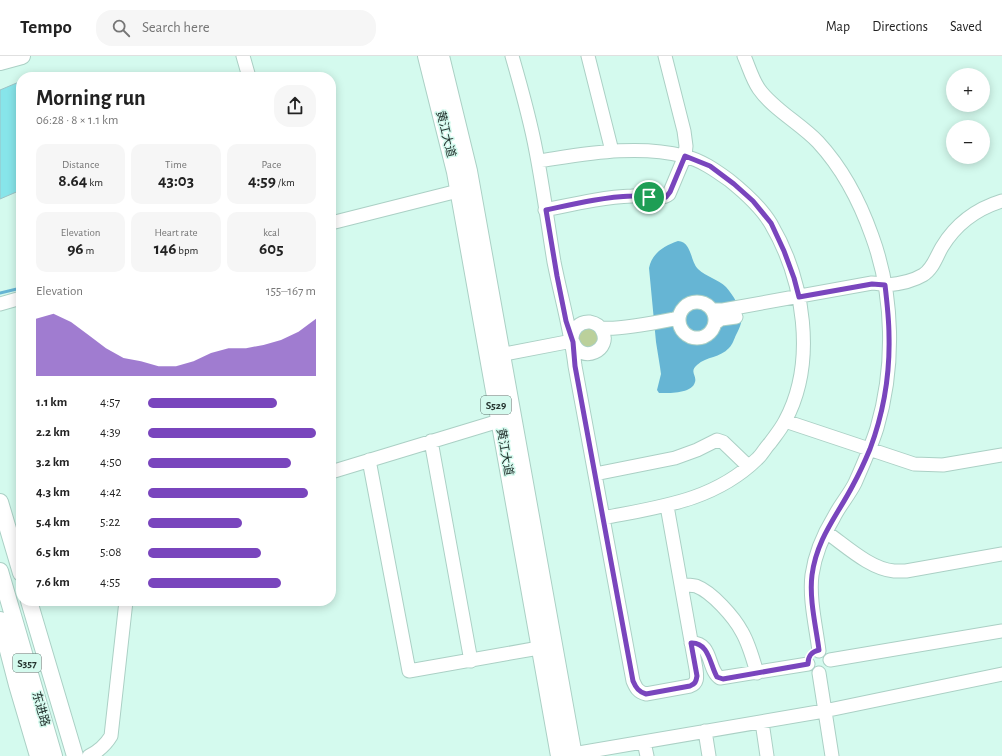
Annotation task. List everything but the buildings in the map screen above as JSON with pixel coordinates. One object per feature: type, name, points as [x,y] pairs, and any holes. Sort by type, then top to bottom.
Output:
[{"type":"main road","points":[[0,62],[22,56]]},
{"type":"main road","name":"黄江大道","points":[[426,56],[455,172],[495,356],[569,755]]},
{"type":"main road","name":"黄江大道","points":[[441,56],[469,171],[495,356],[499,421],[539,648],[569,755]]},
{"type":"main road","points":[[0,502],[16,542]]},
{"type":"main road","name":"东进路","points":[[0,571],[54,756]]},
{"type":"main road","name":"东进路","points":[[30,606],[75,756]]},
{"type":"main road","points":[[0,620],[38,756]]},
{"type":"street","points":[[244,56],[248,72]]},
{"type":"street","points":[[512,56],[532,129],[557,276],[566,321],[572,341],[575,348],[580,352],[588,354],[594,353],[599,350],[602,334]]},
{"type":"street","points":[[588,56],[612,152]]},
{"type":"street","points":[[546,210],[593,200],[626,196],[666,197],[670,192],[685,156],[686,146],[684,131],[665,56]]},
{"type":"street","points":[[744,56],[760,90],[767,98],[816,141],[832,158],[849,185],[872,236],[885,285],[890,336],[888,367],[879,419],[869,450],[854,485],[833,517],[818,549],[815,561],[811,589],[819,650]]},
{"type":"street","points":[[538,162],[629,150],[653,151],[685,156],[710,166],[753,201],[771,223],[784,251],[794,278],[800,301],[803,329],[801,376],[785,421],[757,459],[727,481],[699,496],[667,506],[603,518]]},
{"type":"street","points":[[336,222],[458,191]]},
{"type":"street","points":[[667,506],[697,676],[694,684],[690,686],[646,694],[636,688],[633,681],[575,366],[572,341],[576,327],[582,323],[594,323],[602,334],[610,338],[643,328],[672,328],[680,323],[684,307],[692,302],[703,303],[713,316],[721,319],[741,311],[800,301],[872,284],[885,285],[914,279],[927,272],[949,237],[962,223],[985,206],[1002,201]]},
{"type":"street","points":[[0,304],[16,299]]},
{"type":"street","points":[[680,323],[689,336],[700,338],[710,332],[713,316]]},
{"type":"street","points":[[495,356],[572,341]]},
{"type":"street","points":[[336,470],[499,421]]},
{"type":"street","points":[[785,421],[914,464],[943,465],[1002,455]]},
{"type":"street","points":[[595,474],[675,458],[717,440],[723,442],[748,466]]},
{"type":"street","points":[[431,441],[471,661]]},
{"type":"street","points":[[369,460],[409,672],[539,648]]},
{"type":"street","points":[[826,532],[862,558],[893,571],[906,571],[1002,554]]},
{"type":"street","points":[[681,585],[688,584],[698,587],[713,598],[729,613],[742,632],[752,654],[757,673]]},
{"type":"street","points":[[89,756],[101,749],[111,736],[125,606]]},
{"type":"street","points":[[830,660],[1002,631]]},
{"type":"street","points":[[691,643],[697,643],[702,646],[707,653],[715,674],[720,678],[808,664]]},
{"type":"street","points":[[819,650],[826,653],[830,660],[828,669],[819,673],[812,670],[808,664],[808,658],[810,655],[819,650]]},
{"type":"street","points":[[819,673],[832,756]]},
{"type":"street","points":[[569,755],[824,711],[1002,674]]},
{"type":"street","points":[[762,722],[768,756]]},
{"type":"street","points":[[705,731],[709,756]]},
{"type":"street","points":[[644,742],[647,756]]},
{"type":"green space","points":[[593,327],[600,340],[590,350],[578,343],[580,330]]},
{"type":"water","points":[[678,241],[683,242],[686,245],[695,266],[698,269],[726,287],[735,299],[741,314],[741,323],[729,348],[722,354],[705,360],[695,367],[693,372],[695,382],[690,389],[680,392],[659,393],[657,390],[661,374],[656,342],[649,268],[653,258],[659,251]]},
{"type":"waterway","points":[[0,293],[16,289]]},
{"type":"route","points":[[685,156],[710,166],[753,201],[771,223],[784,251],[799,297],[872,284],[885,285],[890,336],[884,397],[869,450],[854,485],[833,517],[822,539],[815,561],[811,589],[819,650],[810,655],[808,658],[808,664],[723,679],[717,677],[715,674],[707,653],[702,646],[697,643],[691,643],[697,676],[694,684],[646,694],[636,688],[633,681],[575,366],[573,342],[566,321],[546,210],[593,200],[632,196],[649,197],[663,198],[669,194],[685,156]]}]
